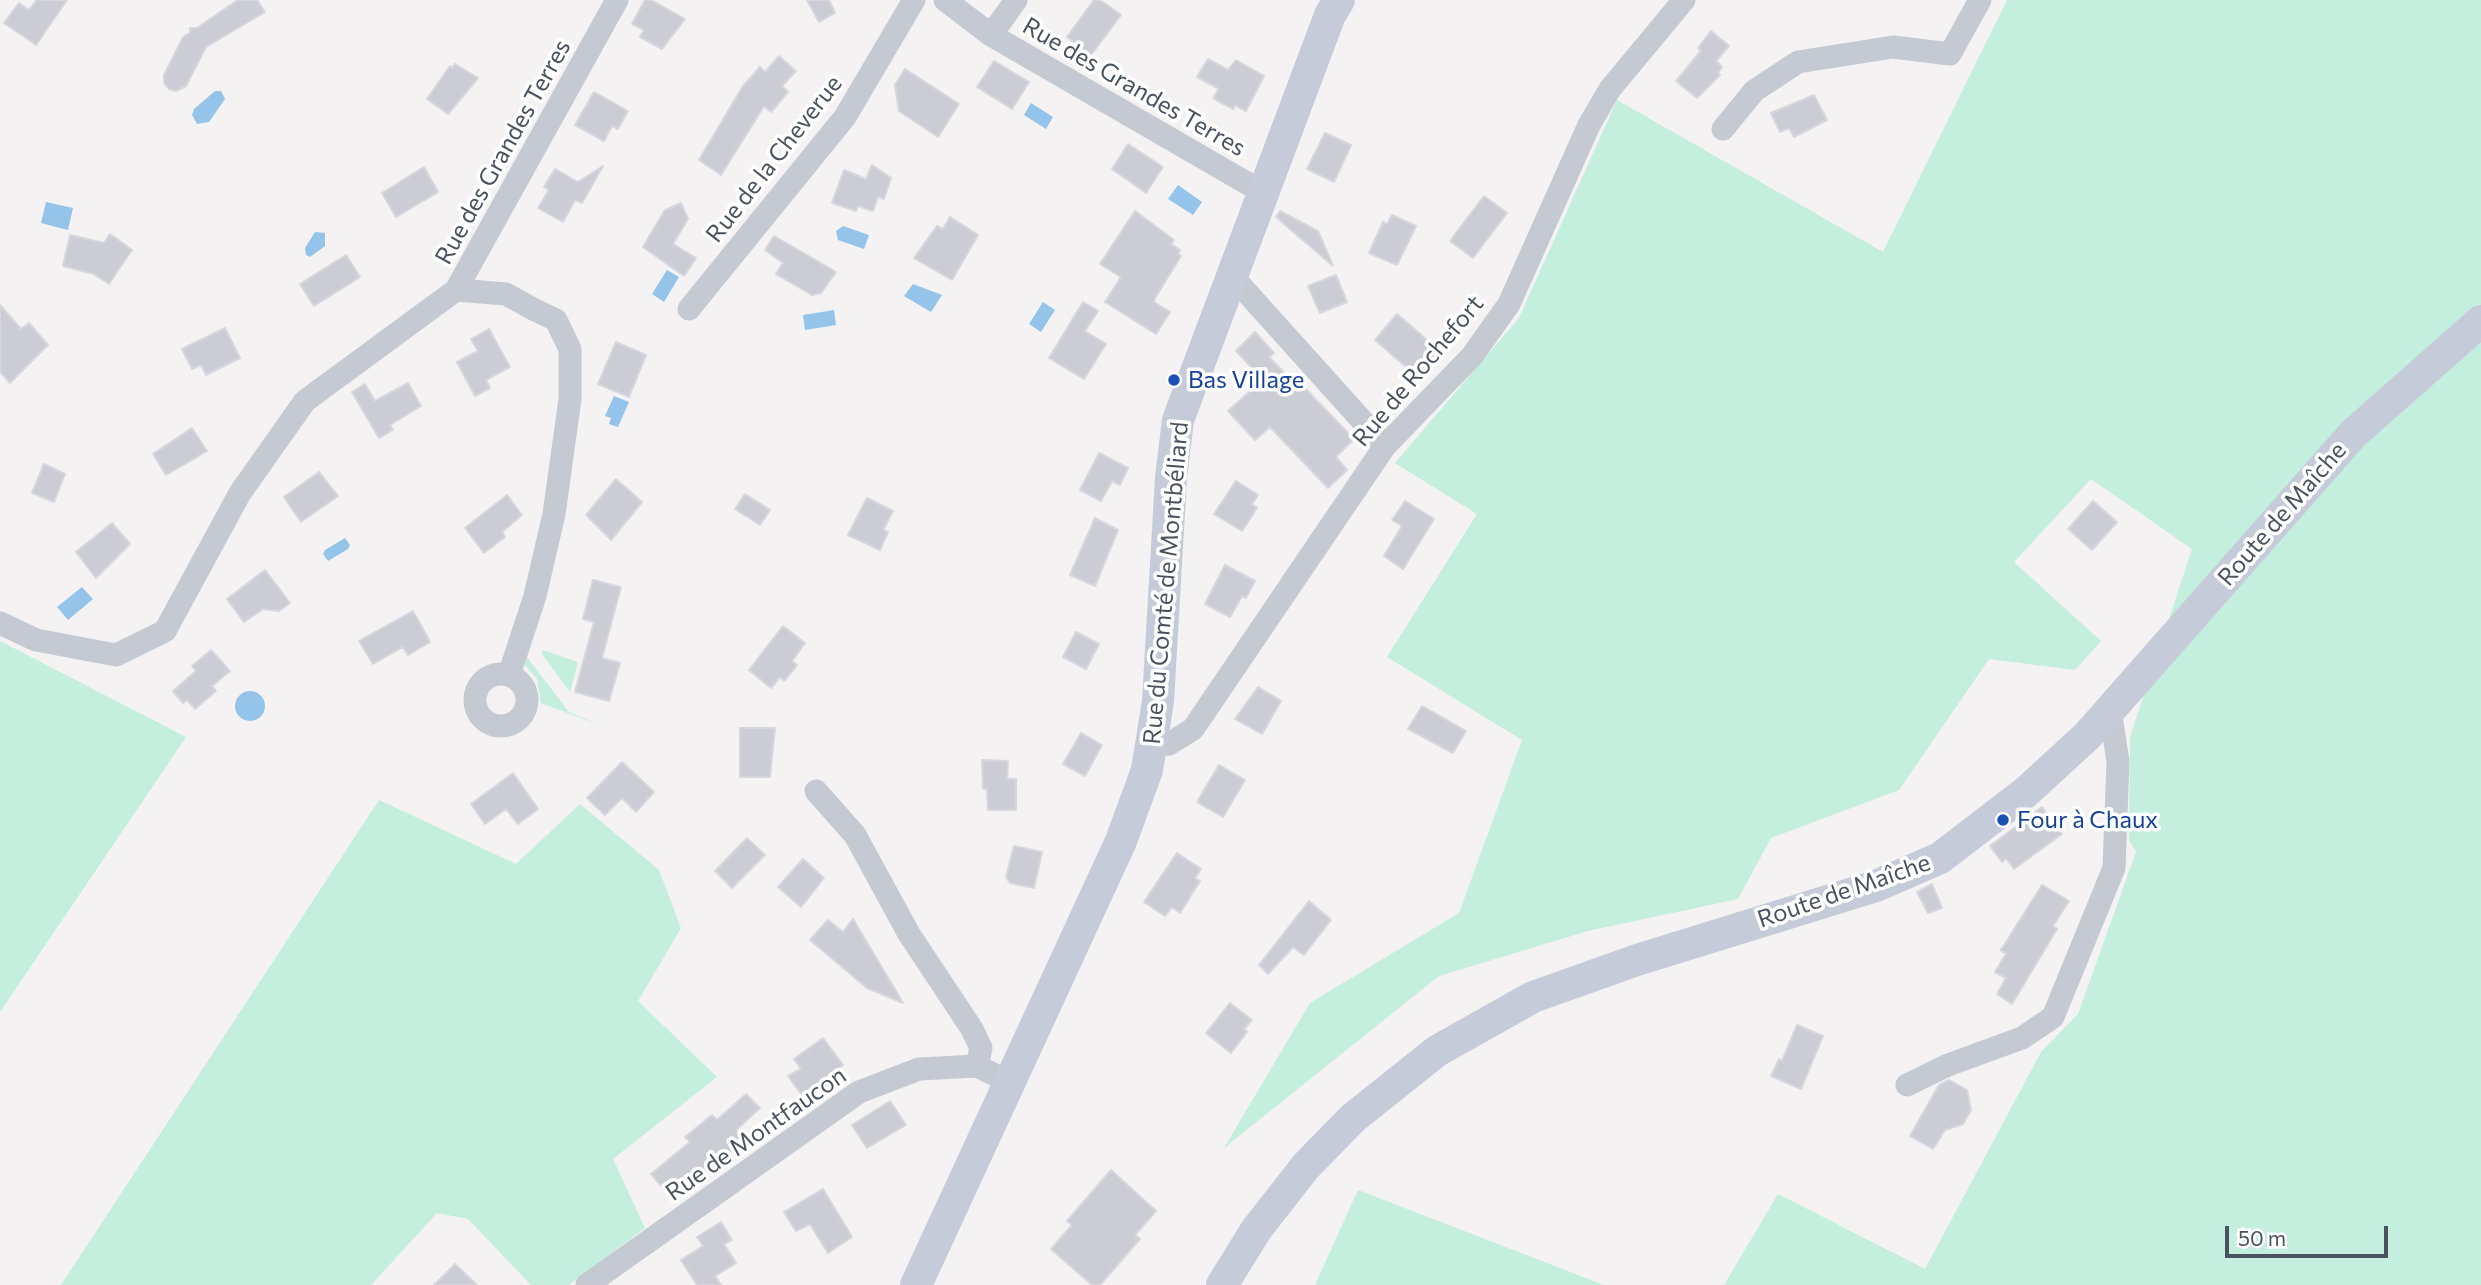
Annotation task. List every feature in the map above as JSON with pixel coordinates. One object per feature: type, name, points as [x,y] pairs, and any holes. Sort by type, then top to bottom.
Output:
[{"type":"main road","name":"Rue du Comté de Montbéliard","points":[[916,1285],[1121,841],[1153,745],[1178,420],[1330,15],[1339,0]]},
{"type":"main road","name":"Route de Maîche","points":[[1222,1285],[1256,1230],[1306,1166],[1353,1118],[1437,1051],[1533,997],[1637,960],[1876,886],[1940,858],[2026,792],[2110,710],[2353,434],[2481,321]]},
{"type":"street","name":"Rue des Grandes Terres","points":[[0,623],[36,639],[116,655],[165,631],[240,493],[304,401],[456,290],[617,0]]},
{"type":"street","name":"Rue de la Cheverue","points":[[688,309],[845,117],[914,0]]},
{"type":"street","name":"Rue des Grandes Terres","points":[[945,0],[991,35],[1264,193]]},
{"type":"street","points":[[991,35],[1016,0]]},
{"type":"street","name":"Rue de Rochefort","points":[[1153,745],[1169,744],[1193,730],[1385,446],[1472,356],[1509,304],[1589,125],[1610,89],[1684,0]]},
{"type":"street","points":[[1723,129],[1754,91],[1798,62],[1893,47],[1950,54],[1980,0]]},
{"type":"street","points":[[1232,276],[1385,446]]},
{"type":"street","points":[[456,290],[506,295],[556,320],[570,349],[570,399],[554,514],[535,596],[509,675]]},
{"type":"street","points":[[1907,1085],[1948,1065],[2022,1038],[2053,1017],[2114,867],[2118,762],[2110,710]]},
{"type":"street","points":[[816,790],[855,835],[909,934],[972,1029],[981,1048],[977,1066]]},
{"type":"street","name":"Rue de Montfaucon","points":[[587,1285],[859,1091],[919,1069],[977,1066],[1009,1082]]},
{"type":"green space","points":[[2007,0],[2481,0],[2481,1285],[1724,1285],[1778,1194],[1925,1269],[2041,1052],[2078,1014],[2136,852],[2129,840],[2130,737],[2192,549],[2091,479],[2014,562],[2101,641],[2075,670],[1989,659],[1899,790],[1771,838],[1738,899],[1588,931],[1439,976],[1224,1148],[1310,1003],[1459,913],[1522,740],[1387,657],[1477,514],[1395,463],[1519,318],[1617,100],[1883,252]]},
{"type":"green space","points":[[0,641],[186,737],[0,1012]]},
{"type":"green space","points":[[543,650],[578,662],[570,692],[542,654]]},
{"type":"green space","points":[[526,656],[569,712],[602,726],[541,703],[537,679],[524,664]]},
{"type":"green space","points":[[379,800],[516,864],[580,804],[659,870],[681,928],[638,1001],[717,1077],[613,1159],[645,1228],[569,1285],[531,1285],[468,1219],[437,1213],[371,1285],[61,1285]]},
{"type":"green space","points":[[1358,1190],[1604,1285],[1315,1285]]},
{"type":"water","points":[[215,91],[221,91],[225,99],[209,122],[197,124],[192,115],[194,109]]},
{"type":"water","points":[[1031,103],[1053,117],[1046,129],[1024,115]]},
{"type":"water","points":[[1178,185],[1202,202],[1193,215],[1168,199]]},
{"type":"water","points":[[46,202],[73,208],[68,230],[41,223]]},
{"type":"water","points":[[843,226],[869,235],[864,249],[838,240],[836,231]]},
{"type":"water","points":[[315,232],[325,233],[325,246],[310,257],[306,255],[305,248]]},
{"type":"water","points":[[667,270],[679,277],[664,302],[652,294]]},
{"type":"water","points":[[913,284],[942,295],[931,312],[904,296]]},
{"type":"water","points":[[1043,302],[1055,310],[1041,332],[1029,324]]},
{"type":"water","points":[[834,310],[836,325],[805,330],[803,315]]},
{"type":"water","points":[[614,396],[629,402],[618,427],[609,424],[611,418],[605,416]]},
{"type":"water","points":[[345,538],[350,545],[348,549],[328,561],[323,554],[325,550]]},
{"type":"water","points":[[82,587],[93,599],[68,620],[57,607]]},
{"type":"water","points":[[250,691],[261,695],[265,706],[261,717],[250,721],[239,717],[235,706],[239,695]]},
{"type":"building","points":[[37,0],[67,0],[36,45],[4,23],[19,3],[29,10]]},
{"type":"building","points":[[238,0],[257,0],[265,12],[206,47],[186,86],[176,91],[169,89],[164,83],[164,75],[183,37],[190,33],[190,28],[197,28]]},
{"type":"building","points":[[645,0],[651,0],[685,19],[662,49],[640,37],[644,30],[632,24]]},
{"type":"building","points":[[807,0],[829,0],[835,13],[819,22]]},
{"type":"building","points":[[1094,0],[1100,0],[1121,15],[1091,55],[1067,37]]},
{"type":"building","points":[[1711,31],[1729,46],[1716,61],[1722,67],[1718,73],[1720,75],[1697,98],[1676,81],[1701,51],[1698,48]]},
{"type":"building","points":[[779,56],[796,71],[782,86],[788,92],[771,112],[764,106],[721,175],[699,160],[743,86],[760,67],[765,72]]},
{"type":"building","points":[[1208,59],[1228,70],[1236,60],[1264,76],[1246,111],[1235,105],[1233,109],[1213,98],[1219,89],[1197,77]]},
{"type":"building","points":[[994,61],[1029,82],[1012,109],[977,87]]},
{"type":"building","points":[[455,64],[478,78],[448,114],[427,99],[450,66],[452,68]]},
{"type":"building","points":[[905,69],[959,104],[938,137],[899,111],[895,85]]},
{"type":"building","points":[[594,92],[628,111],[618,129],[612,126],[604,141],[575,125]]},
{"type":"building","points":[[1814,95],[1827,120],[1794,137],[1789,128],[1780,132],[1771,113]]},
{"type":"building","points":[[1325,133],[1351,145],[1334,182],[1307,169]]},
{"type":"building","points":[[1128,144],[1163,167],[1146,193],[1112,169]]},
{"type":"building","points":[[872,165],[891,178],[884,199],[878,197],[873,211],[858,206],[856,211],[832,203],[844,170],[866,179]]},
{"type":"building","points":[[603,166],[582,203],[575,200],[563,222],[538,208],[549,190],[544,187],[555,169],[578,182]]},
{"type":"building","points":[[424,167],[438,192],[396,217],[382,193]]},
{"type":"building","points":[[1484,196],[1507,213],[1473,258],[1450,241]]},
{"type":"building","points":[[681,203],[688,219],[673,244],[696,258],[684,276],[643,247],[665,210]]},
{"type":"building","points":[[1135,211],[1174,240],[1171,244],[1180,250],[1178,254],[1181,256],[1155,298],[1154,302],[1170,312],[1156,334],[1105,302],[1121,277],[1100,264]]},
{"type":"building","points":[[1280,211],[1318,231],[1333,266],[1276,217]]},
{"type":"building","points":[[1392,215],[1416,226],[1397,265],[1369,253],[1383,222],[1387,224]]},
{"type":"building","points":[[950,217],[978,235],[952,280],[914,258],[937,226],[943,229]]},
{"type":"building","points":[[110,234],[132,250],[109,284],[94,274],[63,266],[70,235],[104,243]]},
{"type":"building","points":[[774,236],[836,272],[821,293],[812,295],[776,274],[783,263],[765,250]]},
{"type":"building","points":[[346,255],[360,277],[314,306],[300,284]]},
{"type":"building","points":[[1336,275],[1347,302],[1320,313],[1308,286]]},
{"type":"building","points":[[1083,302],[1098,311],[1085,331],[1106,344],[1084,379],[1049,358]]},
{"type":"building","points":[[0,305],[21,329],[29,323],[48,345],[10,383],[0,372]]},
{"type":"building","points":[[1397,314],[1442,353],[1420,379],[1375,340]]},
{"type":"building","points":[[225,328],[240,358],[206,375],[201,365],[192,369],[182,349]]},
{"type":"building","points":[[489,329],[510,367],[486,380],[490,388],[475,396],[457,362],[478,351],[471,339]]},
{"type":"building","points":[[1255,332],[1274,353],[1269,357],[1297,386],[1300,383],[1354,439],[1336,457],[1347,470],[1328,488],[1270,427],[1255,440],[1228,411],[1258,384],[1249,375],[1254,370],[1236,351]]},
{"type":"building","points":[[616,342],[646,355],[629,397],[598,384]]},
{"type":"building","points":[[408,383],[421,406],[390,425],[393,430],[379,438],[352,392],[365,384],[375,401]]},
{"type":"building","points":[[192,428],[207,451],[166,475],[153,454]]},
{"type":"building","points":[[1099,453],[1128,468],[1120,485],[1112,481],[1101,501],[1080,490]]},
{"type":"building","points":[[44,464],[65,474],[54,502],[32,493]]},
{"type":"building","points":[[319,472],[338,496],[301,522],[284,497]]},
{"type":"building","points":[[616,479],[642,502],[611,540],[586,515]]},
{"type":"building","points":[[1236,481],[1258,495],[1252,504],[1257,508],[1242,531],[1214,514]]},
{"type":"building","points":[[745,494],[770,510],[760,525],[735,509]]},
{"type":"building","points":[[507,495],[522,515],[502,532],[505,537],[484,553],[465,528]]},
{"type":"building","points":[[867,498],[893,511],[883,530],[888,532],[880,550],[848,535]]},
{"type":"building","points":[[1405,501],[1434,519],[1403,569],[1384,556],[1402,526],[1392,520]]},
{"type":"building","points":[[2093,501],[2117,522],[2092,550],[2068,529]]},
{"type":"building","points":[[1095,518],[1118,530],[1095,586],[1070,575]]},
{"type":"building","points":[[112,523],[130,544],[96,578],[76,552]]},
{"type":"building","points":[[1225,565],[1255,581],[1246,598],[1242,596],[1230,617],[1205,604]]},
{"type":"building","points":[[265,570],[290,603],[279,611],[263,609],[244,622],[227,599]]},
{"type":"building","points":[[593,580],[621,587],[602,658],[620,663],[609,701],[575,692],[594,622],[583,619]]},
{"type":"building","points":[[413,611],[430,642],[408,655],[403,647],[373,664],[359,641]]},
{"type":"building","points":[[783,626],[805,643],[792,661],[797,665],[784,681],[780,677],[771,688],[749,670]]},
{"type":"building","points":[[1076,632],[1099,644],[1086,669],[1063,657]]},
{"type":"building","points":[[211,650],[230,671],[212,686],[216,691],[195,709],[187,700],[183,703],[173,691],[196,671],[192,666]]},
{"type":"building","points":[[1258,687],[1281,701],[1262,734],[1235,719]]},
{"type":"building","points":[[1422,706],[1466,731],[1453,753],[1408,729]]},
{"type":"building","points":[[740,728],[775,728],[770,777],[740,777]]},
{"type":"building","points":[[1081,733],[1102,745],[1085,776],[1063,764]]},
{"type":"building","points":[[982,760],[1008,761],[1007,779],[1016,779],[1016,810],[988,810],[987,789],[983,789]]},
{"type":"building","points":[[622,762],[654,792],[636,812],[622,798],[605,815],[587,798]]},
{"type":"building","points":[[1219,765],[1245,780],[1223,817],[1197,802]]},
{"type":"building","points":[[513,773],[538,809],[518,824],[506,809],[485,824],[471,804]]},
{"type":"building","points":[[2042,807],[2062,834],[2014,869],[2006,858],[2002,862],[1990,846]]},
{"type":"building","points":[[747,838],[765,855],[732,888],[715,871]]},
{"type":"building","points":[[1014,846],[1042,852],[1034,888],[1010,883],[1006,877]]},
{"type":"building","points":[[1177,853],[1201,869],[1195,878],[1200,881],[1180,913],[1172,907],[1165,916],[1144,902]]},
{"type":"building","points":[[803,859],[824,878],[801,907],[778,887]]},
{"type":"building","points":[[1932,884],[1942,908],[1928,913],[1917,892]]},
{"type":"building","points":[[2042,885],[2069,901],[2053,926],[2057,929],[2012,1004],[1997,994],[2006,978],[1995,972],[2006,954],[2001,950]]},
{"type":"building","points":[[1309,901],[1331,920],[1304,955],[1293,947],[1268,974],[1259,965]]},
{"type":"building","points":[[853,919],[903,1003],[867,988],[810,940],[828,920],[843,932]]},
{"type":"building","points":[[1230,1003],[1252,1020],[1244,1029],[1247,1032],[1231,1053],[1206,1033]]},
{"type":"building","points":[[1797,1025],[1823,1036],[1801,1089],[1771,1076],[1779,1059],[1782,1061]]},
{"type":"building","points":[[823,1038],[843,1065],[802,1095],[788,1076],[801,1069],[794,1059]]},
{"type":"building","points":[[1949,1080],[1967,1090],[1971,1110],[1963,1124],[1945,1130],[1933,1149],[1910,1136],[1939,1085]]},
{"type":"building","points":[[746,1094],[760,1108],[736,1130],[745,1140],[673,1200],[651,1174],[690,1142],[685,1137],[712,1115],[717,1120]]},
{"type":"building","points":[[890,1101],[906,1125],[867,1148],[852,1125]]},
{"type":"building","points":[[1111,1170],[1156,1211],[1135,1235],[1140,1239],[1100,1285],[1092,1285],[1051,1249],[1072,1225],[1067,1221]]},
{"type":"building","points":[[823,1189],[852,1237],[828,1253],[810,1224],[796,1231],[784,1212]]},
{"type":"building","points":[[721,1222],[732,1240],[724,1244],[736,1263],[715,1276],[721,1285],[697,1285],[681,1260],[703,1246],[697,1237]]},
{"type":"building","points":[[455,1264],[477,1285],[434,1285]]},
{"type":"place","name":"Bas Village","points":[[1174,380]]},
{"type":"place","name":"Four à Chaux","points":[[2003,820]]}]
